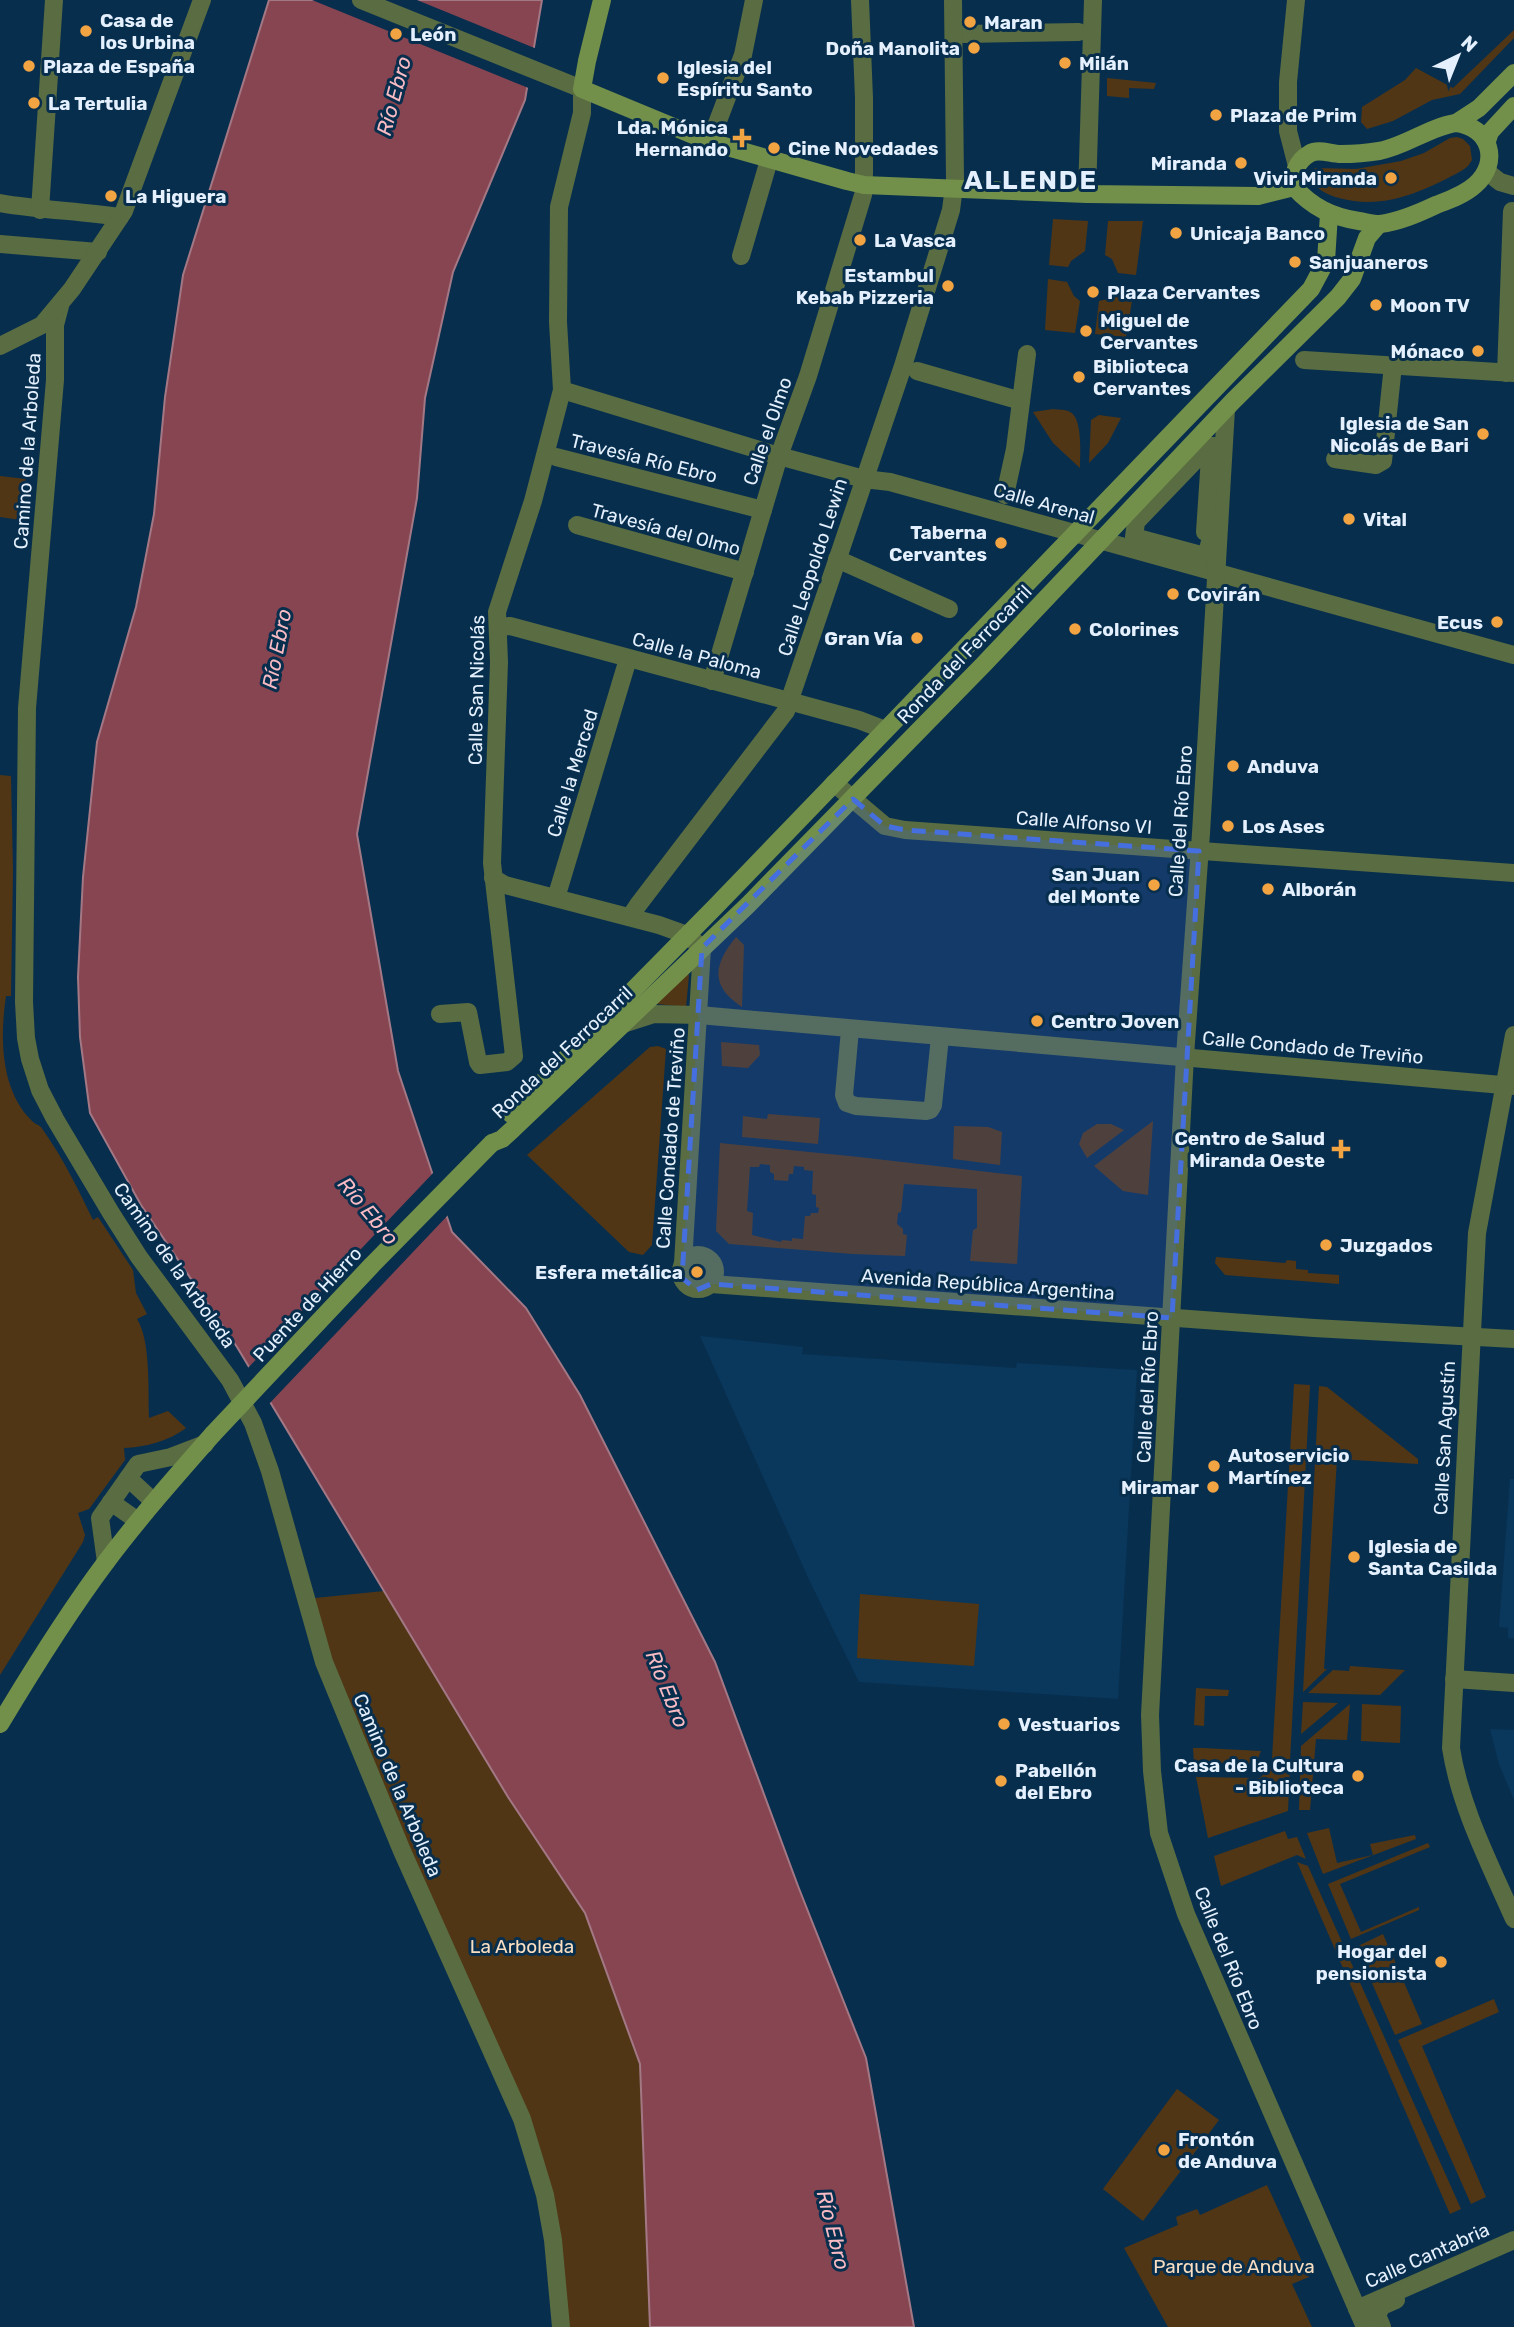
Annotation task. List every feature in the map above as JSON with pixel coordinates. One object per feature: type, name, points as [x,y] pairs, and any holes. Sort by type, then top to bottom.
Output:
[{"type":"main road","points":[[602,0],[582,89],[710,142],[864,185],[1087,194],[1258,195],[1294,187]]},
{"type":"main road","points":[[1456,123],[1479,108],[1514,74]]},
{"type":"main road","points":[[1487,141],[1468,125],[1456,123],[1443,125],[1381,151],[1339,154],[1314,151],[1306,155],[1297,166],[1294,187],[1304,198],[1329,214],[1379,224],[1419,213],[1476,185],[1486,171],[1490,132],[1514,106]]},
{"type":"main road","name":"Ronda del Ferrocarril","points":[[492,1143],[495,1131],[1311,289],[1326,261],[1329,214]]},
{"type":"main road","name":"Ronda del Ferrocarril","points":[[492,1143],[502,1139],[731,922],[853,799],[1226,409],[1338,297],[1352,279],[1367,238],[1379,224]]},
{"type":"main road","name":"Puente de Hierro","points":[[0,1724],[45,1651],[106,1562],[154,1502],[209,1439],[372,1265],[492,1143]]},
{"type":"street","points":[[40,210],[54,0]]},
{"type":"street","points":[[0,346],[42,325],[60,306],[120,217],[202,0]]},
{"type":"street","points":[[361,0],[582,89]]},
{"type":"street","points":[[710,142],[743,55],[754,0]]},
{"type":"street","points":[[860,0],[864,175]]},
{"type":"street","name":"Calle Leopoldo Lewin","points":[[630,917],[786,712],[903,366],[951,210],[955,189],[953,0]]},
{"type":"street","points":[[1087,194],[1093,0]]},
{"type":"street","points":[[1296,0],[1288,82],[1288,131],[1297,166]]},
{"type":"street","points":[[964,34],[1079,32]]},
{"type":"street","name":"Calle San Nicolás","points":[[440,1014],[468,1012],[480,1065],[507,1062],[514,1056],[493,878],[499,662],[497,612],[533,501],[562,390],[558,322],[559,207],[582,113],[582,89]]},
{"type":"street","points":[[741,256],[766,167]]},
{"type":"street","points":[[1486,171],[1500,182],[1514,186]]},
{"type":"street","name":"Calle el Olmo","points":[[712,681],[762,510],[808,376],[863,195]]},
{"type":"street","points":[[0,203],[40,210],[73,210],[120,217]]},
{"type":"street","points":[[1304,360],[1510,373],[1512,211]]},
{"type":"street","points":[[0,244],[98,252]]},
{"type":"street","name":"Camino de la Arboleda","points":[[60,306],[55,325],[55,380],[27,708],[24,1002],[30,1059],[45,1100],[111,1213],[139,1257],[230,1380],[253,1423],[270,1471],[324,1662],[402,1851],[522,2119],[545,2195],[553,2239],[561,2327]]},
{"type":"street","points":[[1005,495],[1015,449],[1027,354]]},
{"type":"street","points":[[1335,459],[1377,466],[1383,461],[1393,365]]},
{"type":"street","points":[[917,371],[1021,401]]},
{"type":"street","name":"Calle Arenal","points":[[562,390],[779,456],[864,479],[890,482],[1514,655]]},
{"type":"street","name":"Calle del Río Ebro","points":[[1226,409],[1185,1056],[1150,1715],[1152,1771],[1159,1833],[1188,1920],[1365,2327]]},
{"type":"street","points":[[1209,446],[1217,446],[1216,456],[1210,457],[1205,532],[1212,534],[1207,553],[1202,555],[1134,537],[1136,522],[1209,446]]},
{"type":"street","name":"Travesía Río Ebro","points":[[556,457],[762,510]]},
{"type":"street","name":"Travesía del Olmo","points":[[577,525],[746,572]]},
{"type":"street","points":[[837,559],[949,609]]},
{"type":"street","name":"Calle la Paloma","points":[[498,627],[510,626],[859,720],[885,730]]},
{"type":"street","name":"Calle la Merced","points":[[556,898],[628,659]]},
{"type":"street","name":"Calle Alfonso VI","points":[[834,783],[885,826],[905,830],[1514,873]]},
{"type":"street","points":[[493,878],[506,885],[630,917],[687,935],[702,948]]},
{"type":"street","name":"Calle Condado de Treviño","points":[[683,1263],[702,948]]},
{"type":"street","name":"Calle Condado de Treviño","points":[[623,1024],[654,1014],[699,1015],[1509,1086]]},
{"type":"street","points":[[850,1030],[844,1095],[847,1103],[856,1106],[930,1110],[933,1105],[940,1037]]},
{"type":"street","name":"Calle San Agustín","points":[[1514,1035],[1509,1086],[1477,1233],[1451,1716],[1454,1769],[1476,1832],[1514,1919]]},
{"type":"street","points":[[704,1255],[709,1258],[716,1273],[711,1284],[697,1290],[688,1286],[682,1278],[683,1263],[692,1256],[704,1255]]},
{"type":"street","name":"Avenida República Argentina","points":[[711,1284],[1172,1318],[1514,1339]]},
{"type":"street","points":[[106,1562],[100,1518],[138,1464],[171,1457],[209,1439]]},
{"type":"street","points":[[128,1478],[154,1502]]},
{"type":"street","points":[[111,1502],[138,1521]]},
{"type":"street","points":[[1454,1679],[1514,1683]]},
{"type":"street","name":"Calle Cantabria","points":[[1357,2309],[1514,2240]]},
{"type":"street","name":"Calle Cantabria","points":[[1382,2327],[1377,2315],[1382,2306],[1514,2249]]},
{"type":"highlighted area","points":[[853,799],[885,826],[905,830],[1199,851],[1172,1318],[711,1284],[697,1290],[682,1278],[702,948]]},
{"type":"shaded area","points":[[700,1336],[803,1347],[802,1354],[1016,1368],[1017,1363],[1137,1370],[1118,1699],[859,1682],[811,1584]]},
{"type":"shaded area","points":[[1510,1479],[1514,1479],[1514,1638],[1508,1638],[1508,1628],[1499,1627]]},
{"type":"shaded area","points":[[1490,1729],[1514,1730],[1514,1800],[1499,1764]]},
{"type":"green space","points":[[1514,30],[1514,38],[1460,94],[1432,100],[1393,121],[1367,129],[1361,122],[1362,107],[1405,80],[1416,68],[1453,88]]},
{"type":"green space","points":[[1107,78],[1156,83],[1154,89],[1129,88],[1129,98],[1107,96]]},
{"type":"green space","points":[[1457,137],[1470,146],[1472,160],[1468,166],[1440,182],[1403,197],[1378,202],[1339,198],[1321,190],[1309,176],[1315,168],[1356,169],[1401,161]]},
{"type":"green space","points":[[1053,219],[1088,221],[1085,251],[1071,261],[1068,267],[1049,265]]},
{"type":"green space","points":[[1108,221],[1143,221],[1136,275],[1118,273],[1112,259],[1105,255]]},
{"type":"green space","points":[[1048,279],[1067,282],[1074,296],[1080,301],[1075,333],[1045,330]]},
{"type":"green space","points":[[1117,287],[1134,289],[1126,337],[1095,334],[1099,301],[1108,299]]},
{"type":"green space","points":[[1053,409],[1068,411],[1077,422],[1080,468],[1053,443],[1033,412]]},
{"type":"green space","points":[[1099,415],[1121,418],[1108,443],[1089,463],[1091,420]]},
{"type":"green space","points":[[0,476],[26,479],[21,520],[0,517]]},
{"type":"green space","points":[[0,775],[11,776],[11,996],[6,996],[3,1028],[8,1078],[21,1107],[33,1122],[42,1128],[57,1152],[93,1220],[98,1217],[133,1270],[136,1293],[147,1314],[137,1319],[147,1353],[149,1418],[168,1411],[186,1428],[157,1442],[124,1448],[125,1460],[89,1509],[78,1513],[85,1535],[83,1542],[0,1675]]},
{"type":"green space","points":[[736,937],[744,945],[742,1007],[724,991],[718,975],[723,957]]},
{"type":"green space","points":[[686,973],[689,975],[686,1007],[657,1004],[657,1001]]},
{"type":"green space","points":[[721,1042],[759,1045],[760,1055],[748,1068],[722,1066]]},
{"type":"green space","points":[[650,1047],[666,1049],[652,1245],[643,1255],[629,1252],[527,1155]]},
{"type":"green space","points":[[768,1114],[820,1118],[818,1144],[742,1137],[743,1116],[767,1119]]},
{"type":"green space","points":[[1153,1121],[1148,1195],[1123,1191],[1094,1166]]},
{"type":"green space","points":[[1097,1124],[1111,1124],[1124,1130],[1087,1158],[1079,1144],[1083,1133]]},
{"type":"green space","points":[[954,1126],[988,1127],[1002,1132],[1000,1165],[953,1159]]},
{"type":"green space","points":[[720,1143],[1022,1176],[1017,1264],[970,1261],[973,1230],[977,1228],[977,1189],[904,1184],[897,1224],[903,1229],[903,1234],[907,1235],[905,1256],[729,1244],[716,1231]],"holes":[[[770,1165],[774,1180],[788,1181],[794,1166],[813,1171],[812,1194],[816,1195],[816,1207],[819,1208],[818,1213],[805,1216],[803,1239],[792,1238],[792,1241],[781,1242],[752,1235],[753,1213],[747,1211],[750,1167]]]},
{"type":"green space","points":[[1216,1257],[1285,1263],[1287,1260],[1296,1261],[1296,1269],[1308,1270],[1308,1273],[1339,1275],[1339,1284],[1225,1275],[1215,1263]]},
{"type":"green space","points":[[1294,1384],[1310,1385],[1290,1761],[1272,1759]]},
{"type":"green space","points":[[1319,1386],[1327,1387],[1418,1459],[1418,1464],[1337,1459],[1324,1669],[1327,1669],[1303,1692]]},
{"type":"green space","name":"La Arboleda","points":[[384,1591],[585,1913],[640,2064],[650,2327],[561,2327],[545,2195],[305,1599]]},
{"type":"green space","points":[[860,1594],[979,1604],[974,1666],[857,1658]]},
{"type":"green space","points":[[1350,1666],[1405,1670],[1380,1695],[1308,1693],[1333,1670],[1349,1671]]},
{"type":"green space","points":[[1196,1688],[1229,1690],[1228,1696],[1205,1696],[1204,1726],[1194,1725]]},
{"type":"green space","points":[[1303,1702],[1338,1703],[1301,1734]]},
{"type":"green space","points":[[1350,1704],[1347,1740],[1316,1739],[1310,1810],[1299,1810],[1301,1746]]},
{"type":"green space","points":[[1362,1704],[1401,1706],[1400,1743],[1361,1741]]},
{"type":"green space","points":[[1193,1748],[1261,1751],[1256,1763],[1252,1764],[1194,1762]]},
{"type":"green space","points":[[1272,1765],[1290,1767],[1288,1811],[1208,1838],[1196,1777],[1260,1778]]},
{"type":"green space","points":[[1329,1828],[1337,1863],[1373,1855],[1370,1844],[1415,1835],[1416,1839],[1323,1874],[1307,1833]]},
{"type":"green space","points":[[1285,1831],[1288,1839],[1297,1837],[1306,1859],[1297,1855],[1221,1886],[1214,1856]]},
{"type":"green space","points":[[1428,1843],[1430,1847],[1340,1884],[1361,1932],[1419,1907],[1419,1910],[1351,1939],[1328,1884]]},
{"type":"green space","points":[[1297,1862],[1308,1866],[1461,2209],[1450,2214]]},
{"type":"green space","points":[[1383,1934],[1422,2024],[1395,2035],[1356,1947]]},
{"type":"green space","points":[[1494,1999],[1499,2012],[1422,2046],[1486,2197],[1471,2204],[1398,2040]]},
{"type":"green space","name":"Frontón de Anduva","points":[[1177,2089],[1219,2120],[1143,2221],[1103,2189]]},
{"type":"green space","name":"Parque de Anduva","points":[[1267,2185],[1309,2277],[1292,2284],[1312,2327],[1168,2327],[1124,2248],[1178,2225],[1176,2217],[1197,2209],[1200,2215]]},
{"type":"water","name":"Río Ebro","points":[[269,0],[542,0],[525,100],[453,272],[425,398],[417,498],[357,834],[398,1071],[452,1232],[526,1308],[580,1395],[715,1662],[798,1886],[866,2058],[914,2327],[650,2327],[640,2064],[585,1913],[508,1797],[237,1347],[141,1205],[90,1113],[80,1037],[78,977],[83,877],[97,742],[136,607],[154,514],[165,397],[183,275]]},
{"type":"pier","points":[[312,0],[417,0],[537,49],[531,89]]},
{"type":"pier","points":[[435,1171],[450,1213],[268,1405],[247,1369]]},
{"type":"place","name":"Maran","points":[[970,22]]},
{"type":"place","name":"Casa de los Urbina","points":[[86,31]]},
{"type":"place","name":"León","points":[[396,34]]},
{"type":"place","name":"Doña Manolita","points":[[974,48]]},
{"type":"place","name":"Milán","points":[[1065,63]]},
{"type":"place","name":"Plaza de España","points":[[29,66]]},
{"type":"place","name":"Iglesia del Espíritu Santo","points":[[663,78]]},
{"type":"place","name":"La Tertulia","points":[[34,103]]},
{"type":"place","name":"Plaza de Prim","points":[[1216,115]]},
{"type":"place","name":"Lda. Mónica Hernando","points":[[742,138]]},
{"type":"place","name":"Cine Novedades","points":[[774,148]]},
{"type":"place","name":"Miranda","points":[[1241,163]]},
{"type":"place","name":"Vivir Miranda","points":[[1391,178]]},
{"type":"place","name":"La Higuera","points":[[111,196]]},
{"type":"place","name":"Unicaja Banco","points":[[1176,233]]},
{"type":"place","name":"La Vasca","points":[[860,240]]},
{"type":"place","name":"Sanjuaneros","points":[[1295,262]]},
{"type":"place","name":"Estambul Kebab Pizzeria","points":[[948,286]]},
{"type":"place","name":"Plaza Cervantes","points":[[1093,292]]},
{"type":"place","name":"Moon TV","points":[[1376,305]]},
{"type":"place","name":"Miguel de Cervantes","points":[[1086,331]]},
{"type":"place","name":"Mónaco","points":[[1478,351]]},
{"type":"place","name":"Biblioteca Cervantes","points":[[1079,377]]},
{"type":"place","name":"Iglesia de San Nicolás de Bari","points":[[1483,434]]},
{"type":"place","name":"Vital","points":[[1349,519]]},
{"type":"place","name":"Taberna Cervantes","points":[[1001,543]]},
{"type":"place","name":"Covirán","points":[[1173,594]]},
{"type":"place","name":"Ecus","points":[[1497,622]]},
{"type":"place","name":"Colorines","points":[[1075,629]]},
{"type":"place","name":"Gran Vía","points":[[917,638]]},
{"type":"place","name":"Anduva","points":[[1233,766]]},
{"type":"place","name":"Los Ases","points":[[1228,826]]},
{"type":"place","name":"San Juan del Monte","points":[[1154,885]]},
{"type":"place","name":"Alborán","points":[[1268,889]]},
{"type":"place","name":"Centro Joven","points":[[1037,1021]]},
{"type":"place","name":"Centro de Salud Miranda Oeste","points":[[1341,1149]]},
{"type":"place","name":"Juzgados","points":[[1326,1245]]},
{"type":"place","name":"Esfera metálica","points":[[697,1272]]},
{"type":"place","name":"Autoservicio Martínez","points":[[1214,1466]]},
{"type":"place","name":"Miramar","points":[[1213,1487]]},
{"type":"place","name":"Iglesia de Santa Casilda","points":[[1354,1557]]},
{"type":"place","name":"Vestuarios","points":[[1004,1724]]},
{"type":"place","name":"Casa de la Cultura - Biblioteca","points":[[1358,1776]]},
{"type":"place","name":"Pabellón del Ebro","points":[[1001,1781]]},
{"type":"place","name":"Hogar del pensionista","points":[[1441,1962]]},
{"type":"place","name":"Frontón de Anduva","points":[[1164,2150]]},
{"type":"district","name":"ALLENDE","points":[[1031,180]]}]
